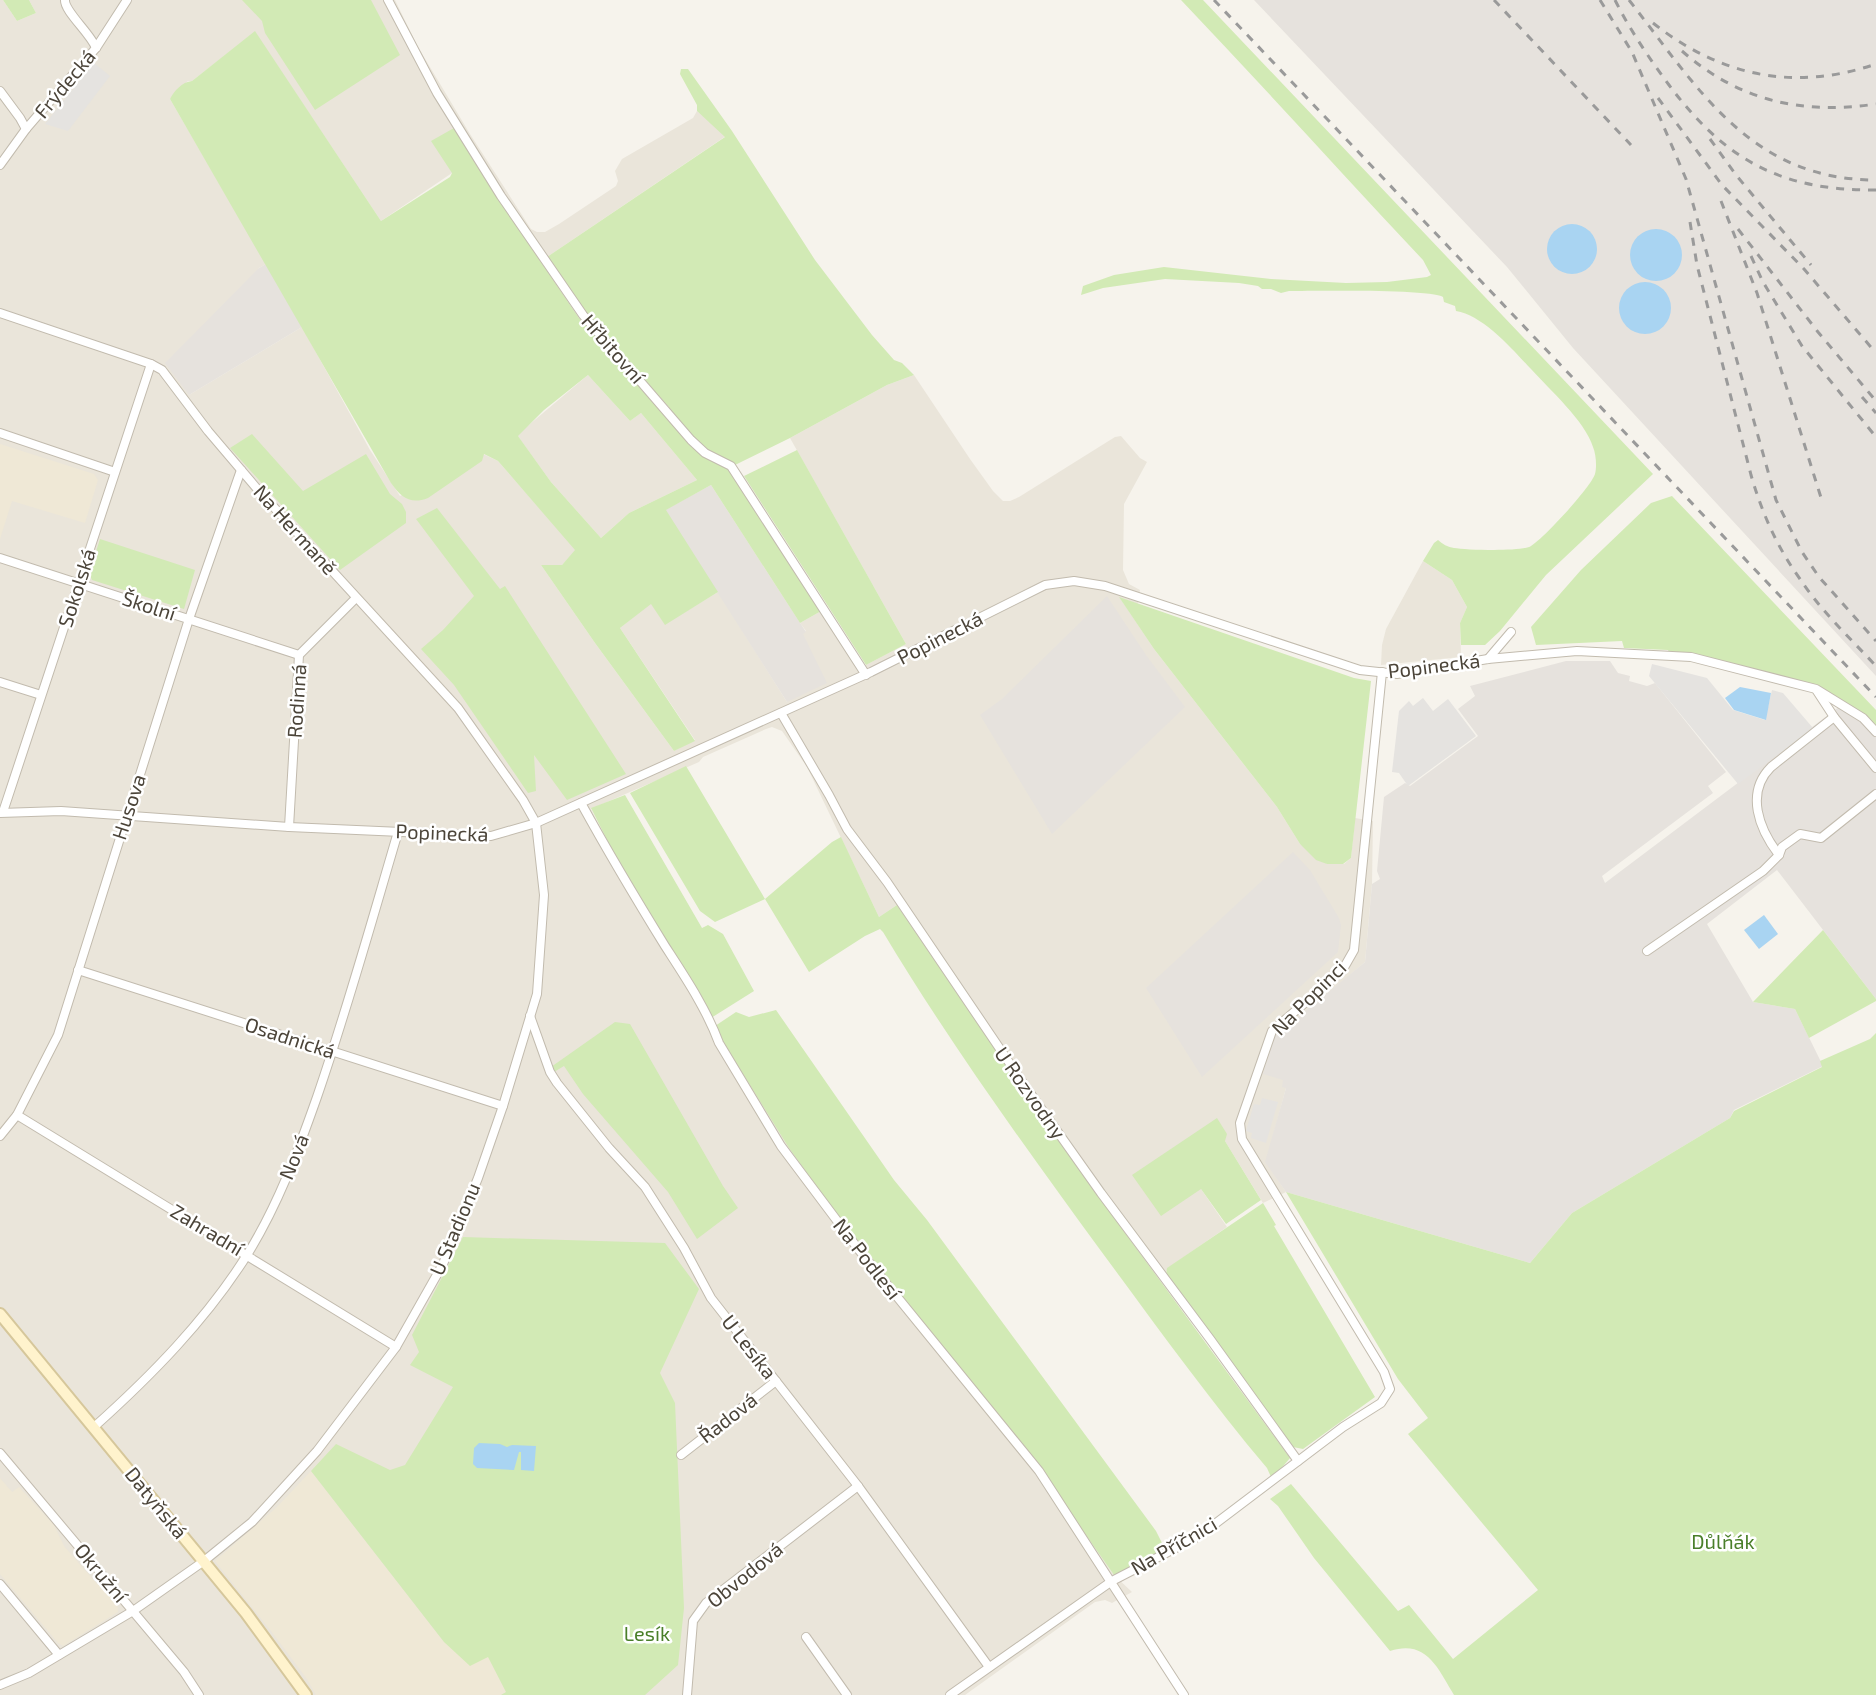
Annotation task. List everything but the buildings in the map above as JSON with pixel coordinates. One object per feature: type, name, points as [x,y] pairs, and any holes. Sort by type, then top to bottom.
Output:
[{"type":"main road","name":"Datyňská","points":[[0,1314],[263,1634],[306,1695]]},
{"type":"street","points":[[65,0],[66,8],[93,39],[96,48]]},
{"type":"street","name":"Frýdecká","points":[[0,165],[26,129],[96,48],[127,0]]},
{"type":"street","name":"Hřbitovní","points":[[388,0],[443,102],[501,196],[583,315],[691,440],[705,453],[731,466],[866,675]]},
{"type":"street","points":[[0,91],[21,118],[26,129]]},
{"type":"street","name":"Na Hermaně","points":[[0,313],[151,364],[162,370],[241,471],[458,708],[523,800],[536,823]]},
{"type":"street","name":"Sokolská","points":[[1,813],[151,364]]},
{"type":"street","points":[[0,433],[116,471]]},
{"type":"street","name":"Husova","points":[[0,1136],[17,1114],[58,1035],[189,619],[241,471]]},
{"type":"street","name":"Školní","points":[[0,558],[299,655]]},
{"type":"street","name":"Popinecká","points":[[1,813],[61,812],[492,836],[536,823],[866,675],[1045,585],[1074,581],[1106,586],[1360,670],[1398,674],[1488,659],[1577,651],[1691,657],[1816,689],[1863,718],[1876,732]]},
{"type":"street","name":"Rodinná","points":[[289,826],[299,655],[356,598]]},
{"type":"street","points":[[1488,659],[1511,632]]},
{"type":"street","name":"Na Popinci","points":[[1382,672],[1354,950],[1342,971],[1272,1031],[1240,1123],[1242,1139],[1384,1372],[1390,1389]]},
{"type":"street","points":[[0,682],[42,695]]},
{"type":"street","points":[[1816,689],[1834,717],[1876,768]]},
{"type":"street","name":"U Rozvodny","points":[[781,713],[847,829],[887,882],[1021,1080],[1101,1193],[1298,1461]]},
{"type":"street","points":[[1779,855],[1758,818],[1757,786],[1762,776],[1771,767],[1834,717]]},
{"type":"street","points":[[1647,951],[1764,872],[1779,855],[1782,847],[1800,834],[1821,838],[1876,794]]},
{"type":"street","name":"Na Podlesí","points":[[581,802],[606,849],[701,1005],[719,1043],[781,1146],[859,1250],[1039,1471],[1184,1695]]},
{"type":"street","name":"U Stadionu","points":[[0,1685],[29,1672],[133,1611],[204,1561],[252,1522],[317,1451],[396,1347],[443,1264],[478,1178],[537,994],[544,896],[536,823]]},
{"type":"street","name":"Nová","points":[[94,1427],[138,1387],[192,1329],[247,1255],[277,1200],[333,1052],[398,832]]},
{"type":"street","name":"Osadnická","points":[[78,970],[502,1106]]},
{"type":"street","name":"U Lesíka","points":[[530,1016],[550,1072],[557,1083],[609,1148],[645,1187],[684,1248],[711,1298],[858,1486],[989,1667]]},
{"type":"street","name":"Zahradní","points":[[17,1114],[396,1347]]},
{"type":"street","name":"Řadová","points":[[681,1455],[776,1381]]},
{"type":"street","name":"Na Příčnici","points":[[950,1695],[1112,1581],[1199,1536],[1343,1427],[1381,1403],[1390,1389]]},
{"type":"street","name":"Okružní","points":[[0,1453],[184,1672],[199,1695]]},
{"type":"street","name":"Obvodová","points":[[687,1695],[693,1621],[706,1603],[858,1486]]},
{"type":"street","points":[[0,1584],[59,1655]]},
{"type":"street","points":[[806,1637],[847,1695]]},
{"type":"shaded area","points":[[0,0],[3,0],[17,21],[36,13],[29,0],[395,0],[418,47],[470,134],[531,229],[537,232],[545,232],[559,224],[616,186],[618,181],[615,171],[622,159],[693,118],[697,111],[726,136],[547,257],[669,408],[664,413],[579,318],[497,197],[454,128],[452,173],[381,221],[255,32],[192,81],[188,81],[170,99],[266,264],[259,268],[189,395],[302,327],[370,450],[400,496],[483,454],[498,461],[576,550],[562,565],[541,565],[674,751],[695,740],[620,628],[651,603],[665,624],[718,592],[787,702],[803,633],[806,631],[800,623],[823,610],[860,668],[906,644],[790,438],[887,385],[914,375],[970,459],[1003,501],[1019,497],[1115,437],[1121,436],[1140,458],[1147,462],[1124,504],[1123,570],[1129,584],[1140,590],[1138,604],[1120,598],[1154,649],[1277,807],[1300,844],[1327,864],[1344,864],[1351,858],[1355,818],[1373,821],[1372,884],[1365,962],[1351,974],[1283,1080],[1286,1088],[1266,1162],[1286,1192],[1263,1203],[1225,1141],[1201,1189],[1227,1227],[1168,1268],[1161,1280],[1098,1196],[897,905],[879,917],[807,767],[782,731],[772,727],[766,729],[703,757],[699,762],[591,809],[722,1040],[885,1277],[1042,1473],[1114,1575],[1132,1592],[1112,1603],[1105,1600],[1095,1602],[965,1695],[0,1695]]},
{"type":"shaded area","points":[[1254,0],[1876,0],[1876,676],[1573,348],[1507,267]]},
{"type":"shaded area","points":[[94,63],[110,76],[68,131],[45,124]]},
{"type":"shaded area","points":[[266,264],[302,327],[189,395],[165,363],[259,268]]},
{"type":"shaded area","points":[[588,375],[630,421],[641,413],[697,480],[629,513],[601,538],[551,482],[517,435]]},
{"type":"shaded area","points":[[0,444],[94,474],[98,480],[85,523],[12,501],[0,539]]},
{"type":"shaded area","points":[[711,485],[806,632],[803,634],[827,683],[787,702],[665,510]]},
{"type":"shaded area","points":[[1423,561],[1452,580],[1467,607],[1460,623],[1461,657],[1381,665],[1386,629]]},
{"type":"shaded area","points":[[1107,596],[1146,655],[1185,707],[1052,834],[980,715],[1002,699]]},
{"type":"shaded area","points":[[1566,661],[1610,661],[1618,673],[1630,676],[1629,681],[1647,686],[1655,683],[1726,772],[1708,786],[1713,793],[1602,876],[1605,883],[1848,700],[1876,730],[1876,999],[1777,870],[1707,924],[1753,1002],[1795,1009],[1823,1066],[1734,1110],[1730,1118],[1572,1213],[1530,1263],[1286,1192],[1265,1162],[1286,1088],[1282,1087],[1283,1080],[1263,1074],[1274,1037],[1365,962],[1372,884],[1380,879],[1377,871],[1384,797],[1405,783],[1410,786],[1478,736],[1458,709],[1475,696],[1470,686]]},
{"type":"shaded area","points":[[1652,664],[1707,678],[1733,710],[1765,720],[1772,690],[1783,693],[1813,728],[1738,784],[1649,676]]},
{"type":"shaded area","points":[[1423,698],[1433,711],[1448,699],[1476,736],[1408,786],[1399,773],[1392,772],[1399,711],[1409,701],[1413,706]]},
{"type":"shaded area","points":[[1293,852],[1310,870],[1339,918],[1341,925],[1338,952],[1202,1077],[1146,988]]},
{"type":"shaded area","points":[[1262,1098],[1278,1102],[1266,1143],[1251,1138],[1252,1133],[1246,1131],[1254,1104],[1260,1105]]},
{"type":"shaded area","points":[[311,1471],[444,1642],[488,1656],[506,1692],[501,1695],[316,1695],[307,1679],[271,1631],[215,1561],[277,1507]]},
{"type":"shaded area","points":[[0,1478],[12,1492],[19,1487],[54,1525],[64,1546],[97,1584],[103,1584],[117,1603],[118,1612],[63,1646],[0,1574]]},
{"type":"green space","points":[[3,0],[29,0],[36,13],[17,21]]},
{"type":"green space","points":[[242,0],[371,0],[400,55],[315,110],[265,33],[262,21]]},
{"type":"green space","points":[[1181,0],[1203,0],[1653,474],[1546,575],[1500,631],[1485,645],[1461,645],[1460,623],[1467,607],[1452,580],[1423,561],[1434,543],[1438,540],[1452,548],[1482,550],[1506,550],[1531,546],[1576,500],[1592,480],[1596,468],[1594,450],[1589,437],[1575,416],[1497,334],[1477,319],[1456,311],[1455,306],[1444,302],[1443,297],[1434,294],[1370,291],[1289,291],[1281,293],[1239,283],[1165,279],[1103,288],[1081,295],[1083,286],[1114,275],[1164,267],[1271,279],[1346,283],[1387,282],[1431,275],[1423,260]]},
{"type":"green space","points":[[255,31],[381,221],[450,177],[452,173],[431,141],[454,128],[497,197],[579,318],[664,413],[669,407],[585,313],[547,257],[725,137],[697,111],[697,105],[680,74],[681,69],[688,69],[732,131],[815,260],[872,335],[894,360],[902,363],[914,375],[887,385],[735,465],[823,610],[800,623],[711,485],[666,510],[718,592],[665,625],[651,604],[620,628],[695,741],[674,751],[595,643],[541,565],[562,565],[575,550],[498,461],[484,454],[482,461],[422,500],[411,500],[402,496],[391,483],[170,99],[179,87],[192,81]],"holes":[[[588,375],[630,421],[641,413],[697,480],[629,513],[601,538],[551,482],[518,436],[544,410]]]},
{"type":"green space","points":[[252,434],[303,491],[366,454],[390,494],[402,504],[406,512],[406,523],[340,570],[230,448]]},
{"type":"green space","points":[[797,450],[906,644],[866,665],[744,476]]},
{"type":"green space","points":[[1672,496],[1876,710],[1876,732],[1816,689],[1671,656],[1668,650],[1624,648],[1622,641],[1536,645],[1531,627],[1581,570],[1651,503]]},
{"type":"green space","points":[[437,508],[500,589],[505,586],[626,774],[567,800],[534,755],[536,791],[528,793],[454,685],[421,649],[443,630],[474,596],[416,519]]},
{"type":"green space","points":[[100,539],[195,570],[184,609],[92,580],[89,573]]},
{"type":"green space","points":[[1119,597],[1354,678],[1371,681],[1351,858],[1343,864],[1327,864],[1316,860],[1300,844],[1277,807],[1154,649]]},
{"type":"green space","points":[[686,766],[765,899],[715,922],[700,911],[630,793]]},
{"type":"green space","points":[[625,795],[702,928],[708,925],[723,934],[754,991],[711,1018],[610,846],[591,808]]},
{"type":"green space","points":[[841,837],[879,917],[897,905],[1098,1196],[1290,1458],[1274,1477],[1271,1477],[1267,1468],[1182,1361],[1044,1173],[961,1054],[883,932],[880,929],[865,936],[809,972],[765,899],[832,842]]},
{"type":"green space","points":[[1823,930],[1876,1001],[1809,1038],[1795,1009],[1753,1002]]},
{"type":"green space","points":[[776,1010],[894,1180],[927,1220],[1156,1531],[1165,1549],[1114,1575],[1042,1473],[833,1209],[789,1148],[715,1026],[736,1012],[749,1017]]},
{"type":"green space","points":[[615,1022],[630,1024],[738,1208],[697,1239],[668,1192],[583,1094],[564,1066],[554,1072],[551,1067]]},
{"type":"green space","name":"Důlňák","points":[[1876,1033],[1876,1695],[1454,1695],[1436,1666],[1422,1653],[1403,1648],[1390,1651],[1314,1558],[1278,1506],[1270,1499],[1291,1484],[1398,1611],[1409,1605],[1453,1659],[1538,1590],[1408,1434],[1428,1418],[1398,1379],[1286,1192],[1530,1263],[1572,1213],[1730,1118],[1734,1111],[1822,1067],[1820,1061],[1870,1039]]},
{"type":"green space","points":[[1217,1118],[1227,1134],[1225,1141],[1261,1200],[1226,1224],[1201,1189],[1161,1216],[1132,1175]]},
{"type":"green space","points":[[1263,1203],[1276,1225],[1274,1226],[1375,1397],[1303,1449],[1293,1447],[1166,1275],[1167,1268]]},
{"type":"green space","name":"Lesík","points":[[463,1237],[665,1243],[699,1289],[660,1373],[675,1403],[684,1608],[678,1665],[645,1695],[501,1695],[506,1692],[488,1657],[470,1666],[444,1642],[311,1471],[336,1444],[390,1470],[405,1465],[453,1387],[410,1365],[419,1352],[412,1335]]},
{"type":"water","points":[[1577,224],[1590,231],[1596,239],[1596,259],[1590,267],[1582,273],[1567,274],[1554,267],[1548,259],[1547,244],[1554,231],[1562,225]]},
{"type":"water","points":[[1656,229],[1666,231],[1674,237],[1680,245],[1682,255],[1680,265],[1674,273],[1666,279],[1656,281],[1646,279],[1638,273],[1632,265],[1630,255],[1632,245],[1638,237],[1646,231]]},
{"type":"water","points":[[1645,282],[1655,284],[1663,290],[1669,298],[1671,308],[1669,318],[1663,326],[1655,332],[1645,334],[1635,332],[1627,326],[1621,318],[1619,308],[1621,298],[1627,290],[1635,284]]},
{"type":"water","points":[[1740,687],[1771,693],[1766,720],[1734,710],[1725,698]]},
{"type":"water","points":[[1764,915],[1778,934],[1759,949],[1744,930]]},
{"type":"water","points":[[479,1443],[500,1444],[507,1447],[512,1445],[536,1446],[534,1471],[521,1470],[521,1452],[519,1452],[514,1470],[477,1468],[473,1464],[474,1448]]},
{"type":"railway","points":[[1214,0],[1876,697]]},
{"type":"railway","points":[[1494,0],[1631,145]]},
{"type":"railway","points":[[1600,0],[1632,52],[1686,179],[1776,500],[1802,552],[1819,577],[1876,641]]},
{"type":"railway","points":[[1615,0],[1640,44],[1669,85],[1690,111],[1734,151],[1758,166],[1811,185],[1876,190]]},
{"type":"railway","points":[[1629,0],[1704,96],[1731,123],[1761,146],[1794,164],[1832,176],[1876,180]]},
{"type":"railway","points":[[1653,23],[1678,41],[1705,56],[1731,67],[1759,74],[1816,77],[1876,64]]},
{"type":"railway","points":[[1682,51],[1726,82],[1749,93],[1773,100],[1822,107],[1876,104]]},
{"type":"railway","points":[[1658,98],[1722,185],[1804,269],[1876,353]]},
{"type":"railway","points":[[1710,139],[1736,175],[1811,265]]},
{"type":"railway","points":[[1721,201],[1757,293],[1823,504]]},
{"type":"railway","points":[[1690,222],[1697,265],[1751,475],[1765,516],[1784,555],[1808,591],[1876,666]]},
{"type":"railway","points":[[1738,229],[1818,332],[1876,401]]},
{"type":"railway","points":[[1751,256],[1763,282],[1802,346],[1876,437]]},
{"type":"railway","points":[[1862,397],[1876,413]]}]
